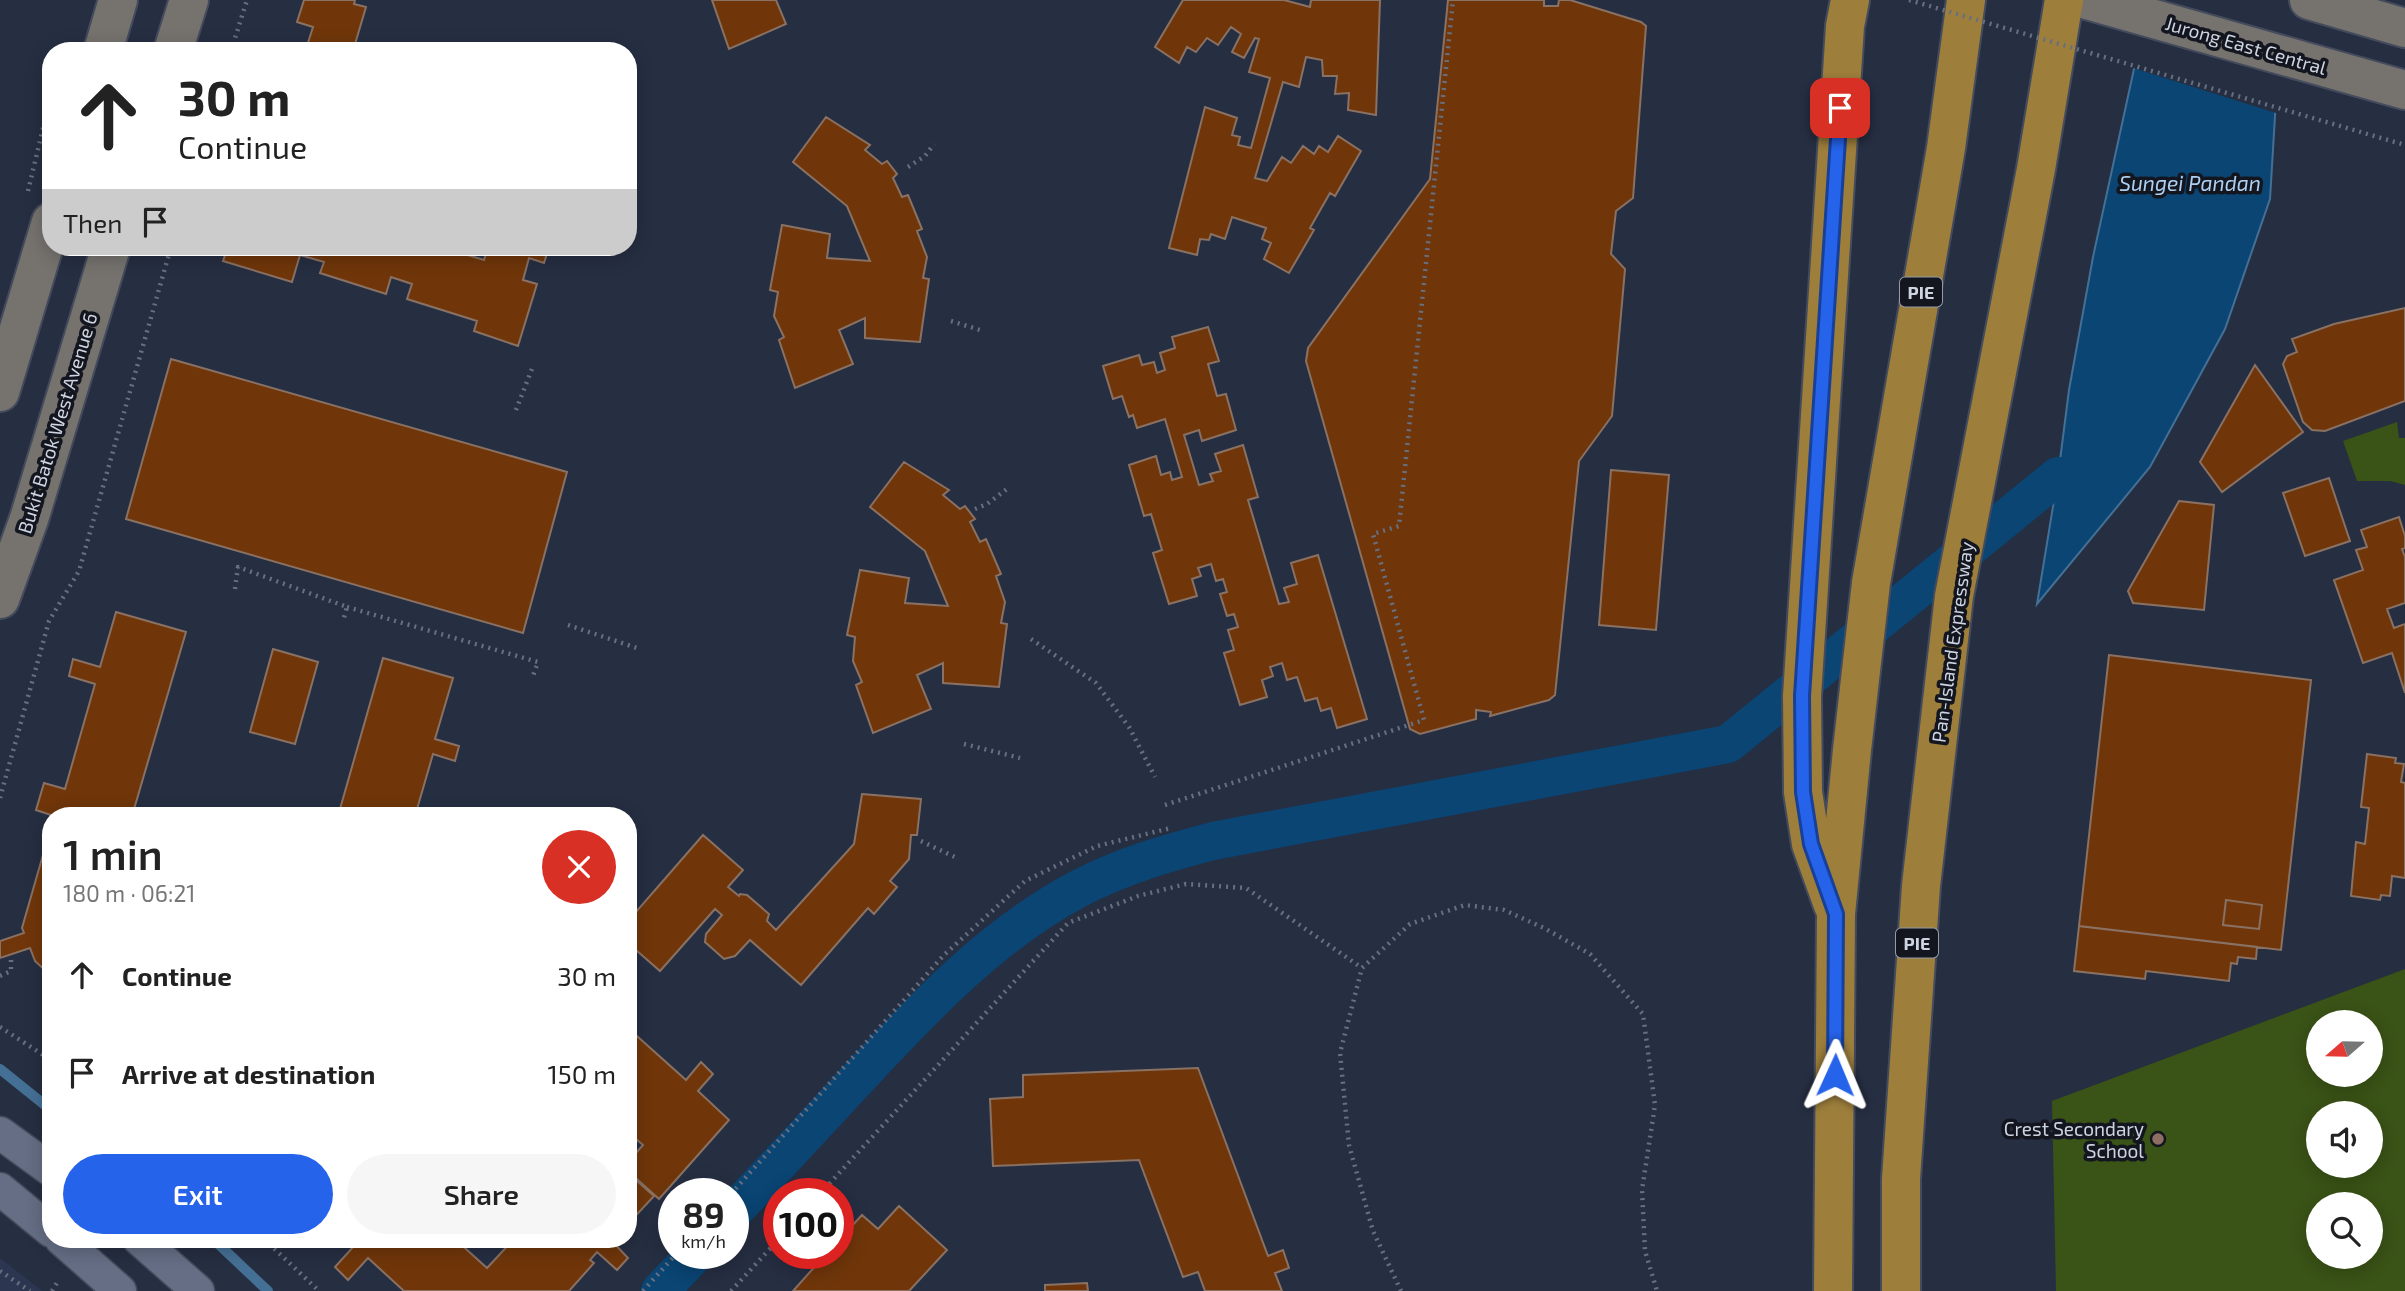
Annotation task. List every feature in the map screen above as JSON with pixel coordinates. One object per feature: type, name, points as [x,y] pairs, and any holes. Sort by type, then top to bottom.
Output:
[{"type":"highway","points":[[1836,914],[1811,844],[1803,792],[1802,696],[1845,26],[1850,0]]},
{"type":"highway","name":"PIE","points":[[1833,1291],[1836,914],[1871,583],[1946,148],[1966,0]]},
{"type":"highway","name":"Pan-Island Expressway","points":[[1901,1291],[1901,1179],[1921,886],[1954,596],[2036,169],[2064,0]]},
{"type":"main road","points":[[106,42],[118,0]]},
{"type":"main road","points":[[176,42],[189,0]]},
{"type":"main road","name":"Jurong East Central","points":[[2087,0],[2405,90]]},
{"type":"main road","points":[[2309,0],[2405,28]]},
{"type":"main road","points":[[0,391],[42,252]]},
{"type":"main road","name":"Bukit Batok West Avenue 6","points":[[0,599],[29,519],[108,256]]},
{"type":"street","points":[[0,1133],[42,1163]]},
{"type":"street","points":[[0,1189],[42,1223]]},
{"type":"street","points":[[71,1248],[120,1291]]},
{"type":"street","points":[[149,1248],[198,1291]]},
{"type":"path","points":[[234,42],[247,0]]},
{"type":"path","points":[[1165,805],[1424,720],[1373,534],[1399,526],[1453,0]]},
{"type":"path","points":[[1909,0],[2405,145]]},
{"type":"path","points":[[908,167],[925,156],[934,144]]},
{"type":"path","points":[[0,798],[49,621],[79,571],[168,256]]},
{"type":"path","points":[[951,321],[980,330]]},
{"type":"path","points":[[516,410],[533,366]]},
{"type":"path","points":[[975,509],[987,504],[1007,489]]},
{"type":"path","points":[[235,589],[239,567],[347,607],[538,662],[533,676]]},
{"type":"path","points":[[343,621],[347,607]]},
{"type":"path","points":[[568,625],[637,648]]},
{"type":"path","points":[[1031,639],[1096,683],[1129,727],[1156,777]]},
{"type":"path","points":[[964,744],[1020,758]]},
{"type":"path","points":[[745,1178],[944,955],[1024,880],[1097,846],[1171,828]]},
{"type":"path","points":[[921,841],[959,859]]},
{"type":"path","points":[[835,1178],[1068,923],[1138,896],[1186,884],[1246,888],[1362,968]]},
{"type":"path","points":[[1401,1291],[1373,1231],[1349,1145],[1340,1053],[1362,968],[1410,924],[1465,905],[1504,911],[1544,928],[1590,954],[1643,1014],[1655,1105],[1642,1190],[1644,1251],[1657,1291]]},
{"type":"path","points":[[0,976],[11,971],[10,960]]},
{"type":"path","points":[[0,1027],[42,1054]]},
{"type":"path","points":[[274,1248],[319,1291]]},
{"type":"path","points":[[731,1291],[763,1256]]},
{"type":"path","points":[[643,1291],[663,1269]]},
{"type":"path","points":[[0,1271],[30,1291]]},
{"type":"shaded area","points":[[0,1258],[42,1291],[0,1291]]},
{"type":"green space","points":[[2397,422],[2399,438],[2405,438],[2405,485],[2390,481],[2357,481],[2343,441]]},
{"type":"green space","name":"Crest Secondary School","points":[[2405,969],[2405,1291],[2056,1291],[2052,1101]]},
{"type":"water","name":"Sungei Pandan","points":[[2149,0],[2282,0],[2270,199],[2225,329],[2150,467],[2037,604],[2069,390],[2093,257]]},
{"type":"pier","points":[[2145,0],[2286,0],[2279,114],[2130,67]]},
{"type":"building","points":[[304,0],[355,0],[354,4],[366,7],[356,42],[308,42],[313,27],[297,22]]},
{"type":"building","points":[[712,0],[776,0],[786,24],[729,49]]},
{"type":"building","points":[[1183,0],[1284,0],[1310,7],[1311,0],[1380,0],[1376,115],[1348,110],[1349,93],[1335,94],[1337,76],[1323,76],[1322,60],[1306,57],[1299,87],[1283,82],[1255,178],[1267,181],[1282,157],[1291,163],[1303,146],[1314,154],[1319,146],[1328,152],[1338,136],[1361,151],[1335,196],[1330,193],[1310,228],[1314,230],[1289,273],[1264,259],[1271,243],[1262,239],[1266,228],[1232,217],[1225,239],[1211,234],[1209,240],[1200,239],[1197,255],[1169,248],[1205,107],[1237,118],[1232,135],[1240,137],[1238,145],[1251,148],[1270,78],[1249,72],[1259,39],[1255,38],[1244,58],[1232,52],[1241,34],[1231,27],[1218,45],[1207,38],[1196,52],[1187,47],[1179,63],[1155,47]]},
{"type":"building","points":[[1448,0],[1544,0],[1544,6],[1558,6],[1559,0],[1570,0],[1641,22],[1646,26],[1633,198],[1616,211],[1611,254],[1625,269],[1612,416],[1579,461],[1555,695],[1549,700],[1490,716],[1491,712],[1476,710],[1476,719],[1420,734],[1410,729],[1306,361],[1308,348],[1430,179]]},
{"type":"building","points":[[826,117],[870,145],[865,150],[882,164],[887,161],[897,174],[893,178],[902,197],[908,195],[922,229],[917,231],[927,257],[923,278],[929,279],[920,342],[865,338],[865,318],[839,330],[853,364],[795,388],[779,340],[784,337],[774,316],[778,292],[770,290],[782,225],[830,234],[827,258],[870,261],[847,206],[793,162]]},
{"type":"building","points":[[225,256],[300,256],[292,282],[223,261]]},
{"type":"building","points":[[303,256],[471,256],[484,260],[485,256],[546,256],[544,263],[529,258],[523,280],[537,284],[518,346],[474,331],[477,321],[407,299],[412,284],[391,277],[386,294],[320,273],[324,262]]},
{"type":"building","points":[[2405,308],[2405,401],[2325,431],[2312,430],[2303,422],[2283,364],[2287,356],[2297,352],[2292,339],[2334,324]]},
{"type":"building","points":[[1208,327],[1219,361],[1208,364],[1217,396],[1226,394],[1236,430],[1202,441],[1199,430],[1184,435],[1199,485],[1213,481],[1210,474],[1221,471],[1215,454],[1243,445],[1258,497],[1248,500],[1279,604],[1289,602],[1284,588],[1297,584],[1291,563],[1318,555],[1367,719],[1337,728],[1331,708],[1321,711],[1317,698],[1305,701],[1297,677],[1287,680],[1282,663],[1270,667],[1273,676],[1262,680],[1267,697],[1240,705],[1224,653],[1234,650],[1228,630],[1238,627],[1234,614],[1227,616],[1220,594],[1227,592],[1223,579],[1216,581],[1211,564],[1198,568],[1201,576],[1192,579],[1197,596],[1169,604],[1153,553],[1162,550],[1151,514],[1144,516],[1129,465],[1156,456],[1161,475],[1170,472],[1172,480],[1182,477],[1165,419],[1137,428],[1133,415],[1129,417],[1122,396],[1113,399],[1103,366],[1139,355],[1142,365],[1154,362],[1157,373],[1165,370],[1160,353],[1175,348],[1172,337]]},
{"type":"building","points":[[171,359],[567,472],[523,633],[126,519]]},
{"type":"building","points":[[2255,365],[2303,432],[2222,492],[2200,462]]},
{"type":"building","points":[[904,462],[949,490],[943,495],[960,509],[965,506],[975,519],[970,522],[980,542],[986,539],[1001,574],[996,576],[1005,602],[1001,623],[1007,624],[999,687],[943,683],[943,663],[917,675],[931,709],[873,733],[856,685],[862,682],[853,661],[855,637],[847,635],[860,570],[909,578],[905,603],[948,606],[925,551],[870,507]]},
{"type":"building","points":[[1611,470],[1669,475],[1656,630],[1599,625]]},
{"type":"building","points":[[2329,478],[2350,541],[2305,556],[2283,493]]},
{"type":"building","points":[[2179,501],[2214,505],[2204,610],[2133,603],[2128,591]]},
{"type":"building","points":[[2399,517],[2405,536],[2405,548],[2402,549],[2405,557],[2405,603],[2387,609],[2394,628],[2405,624],[2405,693],[2392,653],[2363,663],[2334,580],[2363,570],[2356,550],[2367,547],[2361,530]]},
{"type":"building","points":[[116,612],[186,632],[135,807],[42,807],[42,812],[36,810],[44,783],[65,789],[95,684],[69,676],[73,659],[100,667]]},
{"type":"building","points":[[273,649],[318,662],[295,744],[250,732]]},
{"type":"building","points":[[2109,655],[2311,680],[2281,950],[2079,926]]},
{"type":"building","points":[[383,658],[453,678],[435,739],[459,746],[455,761],[433,754],[418,807],[341,807]]},
{"type":"building","points":[[2367,754],[2396,758],[2395,763],[2404,764],[2401,782],[2405,783],[2405,878],[2392,876],[2390,896],[2381,895],[2380,900],[2351,896],[2356,842],[2365,844],[2369,808],[2361,807]]},
{"type":"building","points":[[862,794],[921,799],[917,835],[911,835],[909,859],[890,881],[897,887],[874,914],[868,908],[801,985],[750,940],[735,956],[724,959],[705,942],[706,934],[722,915],[715,909],[660,971],[637,951],[637,911],[703,835],[743,870],[728,887],[739,896],[747,895],[769,914],[767,921],[776,930],[854,844]]},
{"type":"building","points":[[42,858],[42,968],[35,961],[30,948],[0,958],[0,941],[24,933],[22,928]]},
{"type":"building","points":[[2226,900],[2262,905],[2259,929],[2223,925]]},
{"type":"building","points":[[2079,926],[2257,947],[2256,959],[2238,957],[2237,964],[2231,963],[2229,981],[2146,971],[2145,979],[2074,971]]},
{"type":"building","points":[[637,1036],[686,1080],[701,1062],[713,1074],[698,1091],[729,1120],[678,1178],[658,1178],[658,1198],[637,1179],[637,1152],[643,1145],[637,1140]]},
{"type":"building","points":[[1198,1068],[1268,1256],[1283,1250],[1289,1268],[1275,1273],[1282,1291],[1205,1291],[1198,1272],[1183,1277],[1139,1160],[993,1166],[990,1099],[1023,1097],[1023,1075]]},
{"type":"building","points":[[637,1181],[654,1196],[637,1214]]},
{"type":"building","points":[[899,1206],[947,1250],[909,1291],[793,1291],[813,1269],[854,1269],[854,1224],[862,1215],[878,1229]]},
{"type":"building","points":[[352,1248],[465,1248],[487,1268],[506,1248],[619,1248],[628,1258],[617,1270],[597,1252],[590,1260],[594,1263],[569,1291],[404,1291],[368,1258],[348,1280],[335,1267]]},
{"type":"building","points":[[1087,1283],[1088,1291],[1045,1291],[1045,1285]]},
{"type":"waterway","points":[[749,1195],[935,998],[1017,927],[1078,889],[1144,861],[1213,841],[1728,744],[2058,476]]},
{"type":"waterway","points":[[0,1069],[42,1103]]},
{"type":"waterway","points":[[223,1248],[268,1291]]},
{"type":"waterway","points":[[660,1291],[681,1269]]},
{"type":"place","name":"Crest Secondary School","points":[[2158,1139]]},
{"type":"route","points":[[1835,1075],[1836,914],[1811,844],[1803,792],[1802,696],[1840,108]]}]
